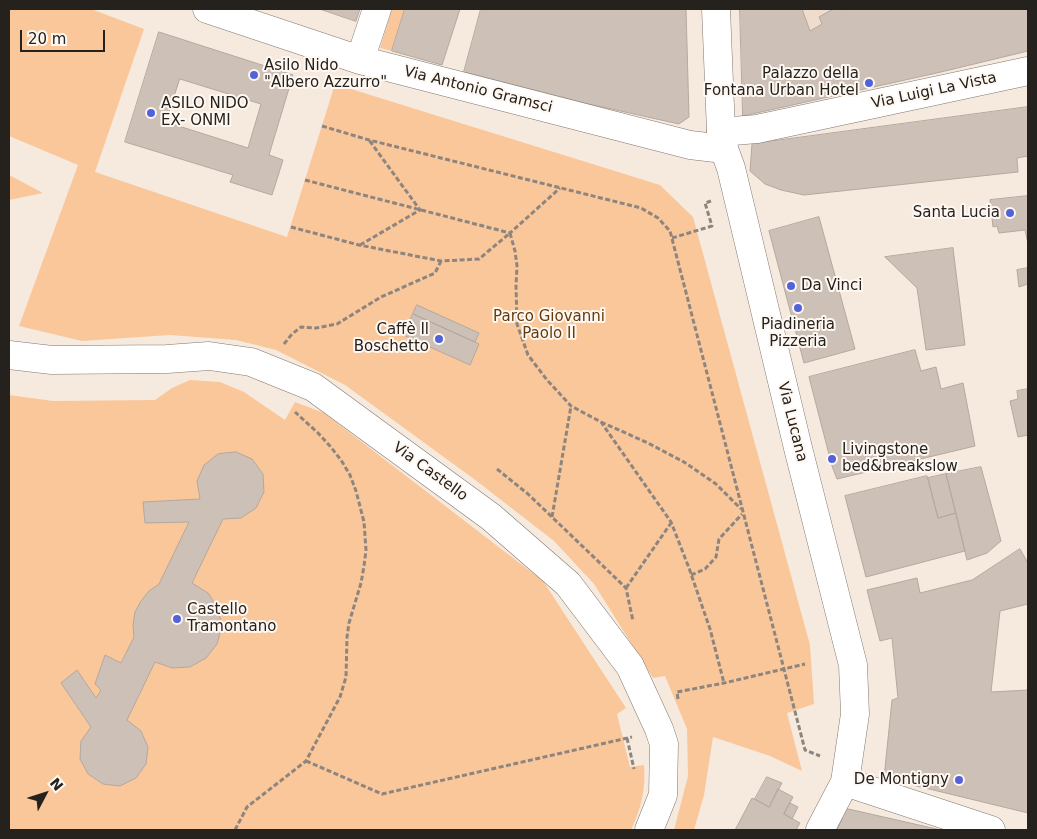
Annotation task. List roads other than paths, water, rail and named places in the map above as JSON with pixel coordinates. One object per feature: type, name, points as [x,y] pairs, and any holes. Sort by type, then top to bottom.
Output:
[{"type":"street","name":"Via Antonio Gramsci","points":[[207,9],[360,60],[690,145],[723,140]]},
{"type":"street","points":[[360,60],[377,9]]},
{"type":"street","name":"Via Lucana","points":[[716,9],[723,140],[853,664],[855,714],[844,782],[820,830]]},
{"type":"street","name":"Via Luigi La Vista","points":[[723,140],[757,129],[1028,71]]},
{"type":"street","name":"Via Castello","points":[[9,355],[52,360],[167,359],[209,356],[251,362],[313,387],[484,511],[568,584],[630,666],[664,744],[663,795],[649,830]]},
{"type":"street","points":[[844,782],[991,830]]},
{"type":"place","name":"Asilo Nido \"Albero Azzurro\"","points":[[254,75]]},
{"type":"place","name":"Palazzo della Fontana Urban Hotel","points":[[869,83]]},
{"type":"place","name":"ASILO NIDO EX- ONMI","points":[[151,113]]},
{"type":"place","name":"Santa Lucia","points":[[1010,213]]},
{"type":"place","name":"Da Vinci","points":[[791,286]]},
{"type":"place","name":"Piadineria Pizzeria","points":[[798,308]]},
{"type":"place","name":"Caffè Il Boschetto","points":[[439,339]]},
{"type":"place","name":"Livingstone bed&breakslow","points":[[832,459]]},
{"type":"place","name":"Castello Tramontano","points":[[177,619]]},
{"type":"place","name":"De Montigny","points":[[959,780]]},
{"type":"park label","name":"Parco Giovanni Paolo II","points":[[549,326]]}]
